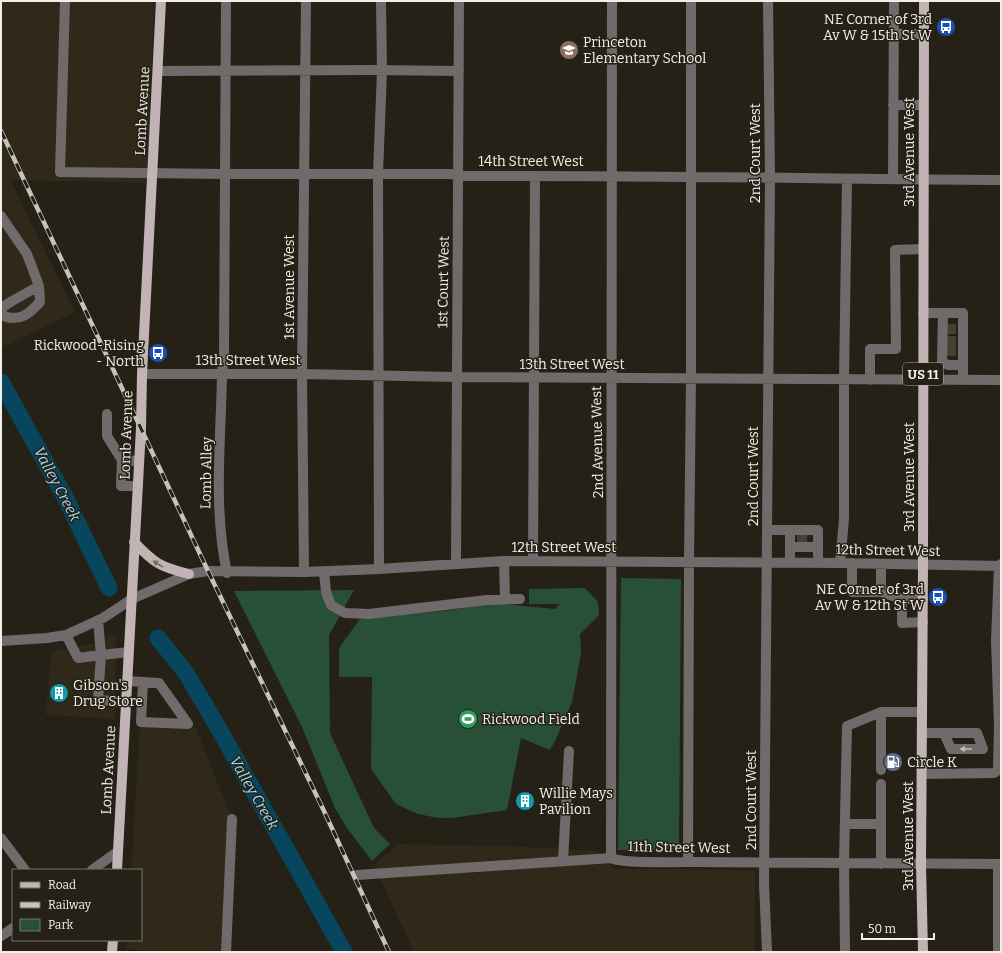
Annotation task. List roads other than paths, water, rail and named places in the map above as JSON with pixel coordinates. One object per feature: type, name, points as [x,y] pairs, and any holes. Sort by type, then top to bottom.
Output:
[{"type":"main road","name":"Lomb Avenue","points":[[117,869],[138,486],[142,374],[161,1]]},
{"type":"main road","name":"3rd Avenue West","points":[[923,952],[921,864],[924,1]]},
{"type":"main road","points":[[134,542],[157,563],[168,569],[189,574]]},
{"type":"main road","points":[[112,952],[113,941]]},
{"type":"street","name":"14th Street West","points":[[65,1],[60,172],[535,176],[611,175],[691,178],[1001,180]]},
{"type":"street","name":"Lomb Alley","points":[[226,1],[224,354],[222,374],[219,514],[222,551],[226,572]]},
{"type":"street","name":"1st Avenue West","points":[[304,572],[302,374],[304,70],[306,1]]},
{"type":"street","points":[[379,569],[378,174],[382,71],[381,1]]},
{"type":"street","name":"1st Court West","points":[[456,564],[459,1]]},
{"type":"street","name":"2nd Avenue West","points":[[611,858],[612,1]]},
{"type":"street","points":[[688,862],[691,378],[691,1]]},
{"type":"street","name":"2nd Court West","points":[[767,952],[765,863],[770,178],[768,1]]},
{"type":"street","points":[[893,179],[894,1]]},
{"type":"street","points":[[893,34],[924,34]]},
{"type":"street","points":[[158,71],[459,71]]},
{"type":"street","points":[[893,105],[923,105]]},
{"type":"street","points":[[532,561],[535,378],[535,176]]},
{"type":"street","points":[[840,563],[844,518],[844,380],[847,179]]},
{"type":"street","points":[[1,216],[27,254],[39,286]]},
{"type":"street","points":[[870,380],[870,349],[896,349],[895,250],[923,249]]},
{"type":"street","points":[[923,312],[964,313],[961,330],[963,380]]},
{"type":"street","points":[[942,313],[944,329],[942,362],[948,365],[963,365]]},
{"type":"street","name":"13th Street West","points":[[142,374],[302,374],[535,378],[1001,380]]},
{"type":"street","points":[[107,414],[107,436],[122,460],[121,486],[138,486]]},
{"type":"street","points":[[122,460],[139,461]]},
{"type":"street","points":[[767,530],[790,530],[802,539],[818,547]]},
{"type":"street","points":[[790,530],[790,563]]},
{"type":"street","points":[[790,547],[818,530],[818,563]]},
{"type":"street","points":[[504,561],[505,599]]},
{"type":"street","name":"12th Street West","points":[[1,641],[47,638],[66,634],[98,620],[132,599],[189,574],[208,571],[324,572],[504,561],[852,563],[1000,566]]},
{"type":"street","points":[[852,563],[852,592],[881,592],[902,599],[923,598]]},
{"type":"street","points":[[881,564],[881,592]]},
{"type":"street","points":[[922,774],[994,773],[998,770],[999,724],[996,641],[1000,566]]},
{"type":"street","points":[[324,572],[326,592],[331,605],[345,613],[369,614],[487,600],[520,599]]},
{"type":"street","points":[[902,599],[902,622],[923,622]]},
{"type":"street","points":[[98,620],[101,656],[98,700],[141,710]]},
{"type":"street","points":[[66,634],[78,658],[129,652]]},
{"type":"street","points":[[127,681],[159,683],[188,724],[141,722],[142,682]]},
{"type":"street","points":[[881,712],[881,770]]},
{"type":"street","points":[[845,952],[844,864],[847,726],[881,712],[922,712]]},
{"type":"street","points":[[922,733],[944,733]]},
{"type":"street","points":[[564,861],[569,751]]},
{"type":"street","points":[[881,784],[881,864]]},
{"type":"street","points":[[226,952],[232,819]]},
{"type":"street","points":[[845,824],[881,824]]},
{"type":"street","points":[[1,838],[24,869]]},
{"type":"street","points":[[93,869],[118,852]]},
{"type":"street","name":"11th Street West","points":[[357,875],[611,858],[627,861],[688,862],[1000,864]]},
{"type":"street","points":[[998,952],[1000,864]]},
{"type":"street","points":[[1,936],[12,929]]},
{"type":"waterway","name":"Valley Creek","points":[[1,382],[66,499],[109,588]]},
{"type":"waterway","name":"Valley Creek","points":[[158,638],[186,673],[344,952]]},
{"type":"tunnel","points":[[946,329],[958,329]]},
{"type":"tunnel","points":[[946,341],[958,341]]},
{"type":"tunnel","points":[[946,351],[958,351]]},
{"type":"tunnel","points":[[802,534],[802,545]]},
{"type":"railway","points":[[1,131],[208,571],[324,811],[389,952]]},
{"type":"place","name":"NE Corner of 3rd Av W & 15th St W","points":[[946,27]]},
{"type":"place","name":"Princeton Elementary School","points":[[569,50]]},
{"type":"place","name":"Rickwood-Rising - North","points":[[158,353]]},
{"type":"place","name":"NE Corner of 3rd Av W & 12th St W","points":[[938,597]]},
{"type":"place","name":"Gibson's Drug Store","points":[[59,693]]},
{"type":"place","name":"Rickwood Field","points":[[468,719]]},
{"type":"place","name":"Circle K","points":[[893,762]]},
{"type":"place","name":"Willie Mays Pavilion","points":[[525,801]]}]
